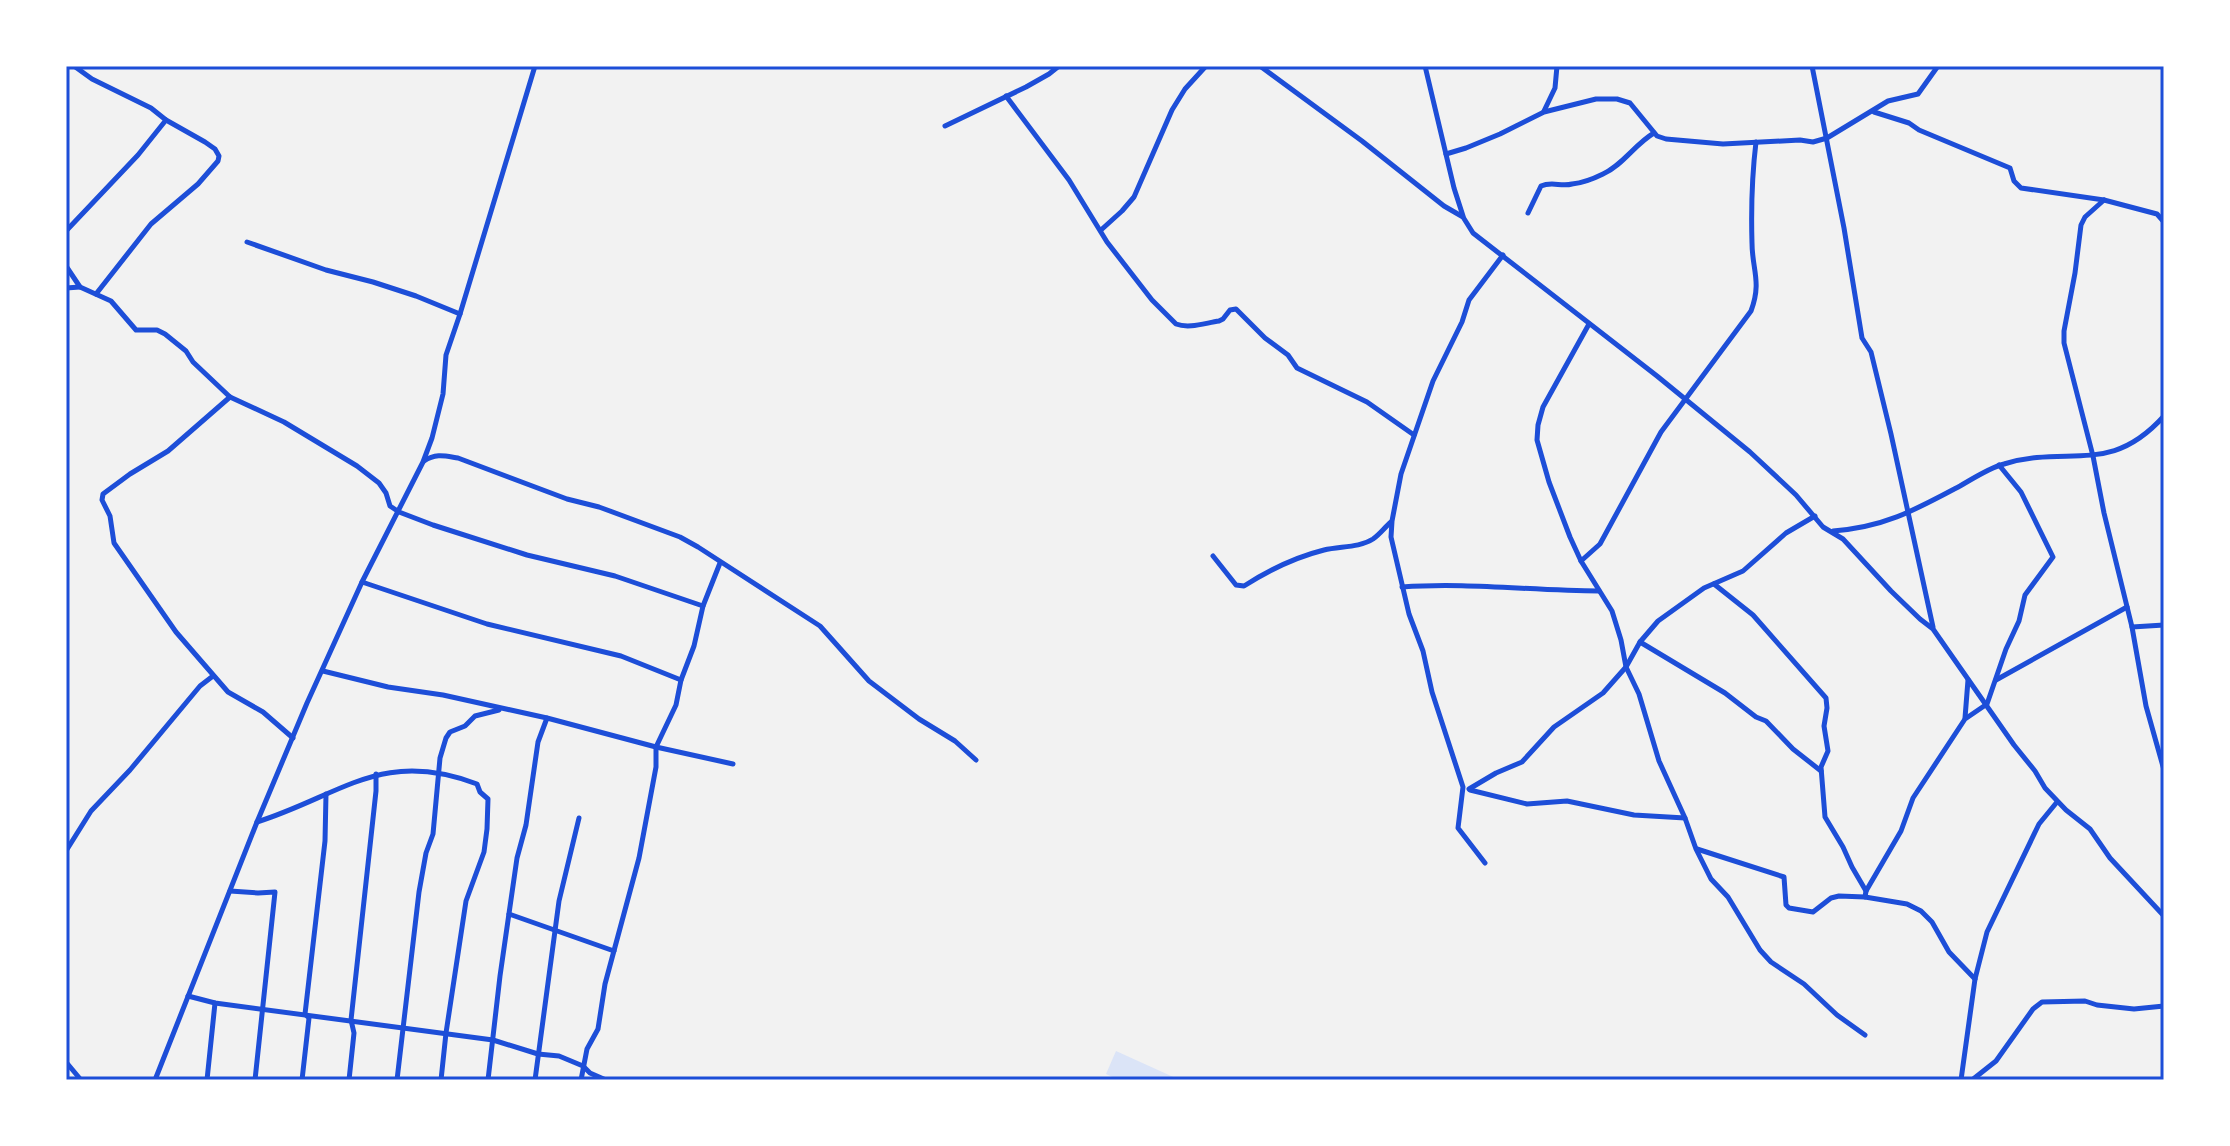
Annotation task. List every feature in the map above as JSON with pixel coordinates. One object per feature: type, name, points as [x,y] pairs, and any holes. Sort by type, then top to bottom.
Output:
[{"type":"street","points":[[74,66],[92,79],[151,108],[215,149],[219,156],[198,184],[151,224],[96,294]]},
{"type":"street","points":[[155,1080],[293,738],[362,582],[399,512],[432,438],[443,394],[446,355],[535,66]]},
{"type":"street","points":[[945,126],[1049,74],[1059,66]]},
{"type":"street","points":[[1101,230],[1134,197],[1172,110],[1185,89],[1206,66]]},
{"type":"street","points":[[1260,66],[1444,206],[1463,217]]},
{"type":"street","points":[[1425,66],[1454,188],[1463,217],[1473,233],[1685,399],[1773,472],[1823,527],[1843,539],[1891,591],[1933,629],[2045,788],[2090,829],[2110,858],[2164,916]]},
{"type":"street","points":[[1544,112],[1555,88],[1557,66]]},
{"type":"street","points":[[1812,66],[1862,338],[1871,352],[1933,629]]},
{"type":"street","points":[[1446,154],[1500,134],[1544,112],[1596,99],[1625,101],[1636,109],[1654,133],[1666,139],[1723,144],[1813,142],[1827,138],[1888,101],[1918,94],[1938,66]]},
{"type":"street","points":[[1006,96],[1069,180],[1107,242],[1152,300],[1176,324],[1190,326],[1219,321],[1230,310],[1236,309],[1265,338],[1288,355],[1297,368],[1367,402],[1414,435]]},
{"type":"street","points":[[1874,112],[1909,123],[1936,138],[2010,168],[2014,181],[2021,188],[2104,200],[2157,214],[2164,222]]},
{"type":"street","points":[[66,231],[138,155],[166,120]]},
{"type":"street","points":[[1528,213],[1541,186],[1549,183],[1571,185],[1602,175],[1654,133]]},
{"type":"street","points":[[1581,561],[1600,544],[1661,432],[1744,322],[1754,303],[1757,275],[1751,224],[1756,142]]},
{"type":"street","points":[[2104,200],[2085,217],[2081,225],[2064,343],[2132,627],[2146,706],[2164,770]]},
{"type":"street","points":[[247,242],[326,270],[416,296],[460,314]]},
{"type":"street","points":[[1485,863],[1458,828],[1466,788],[1402,587],[1391,537],[1398,486],[1433,381],[1462,322],[1469,300],[1503,255]]},
{"type":"street","points":[[66,266],[80,287]]},
{"type":"street","points":[[66,288],[80,287],[111,301],[136,330],[157,330],[165,334],[186,351],[193,362],[230,397],[284,422],[369,475],[386,493],[390,506],[399,512],[527,555],[615,576],[703,606]]},
{"type":"street","points":[[1589,324],[1543,407],[1538,425],[1537,440],[1549,482],[1581,561],[1612,611],[1626,667],[1639,694],[1659,761],[1711,879],[1736,909],[1760,950],[1771,962],[1804,984],[1837,1015],[1865,1035]]},
{"type":"street","points":[[230,397],[168,451],[103,494],[102,500],[110,516],[114,543],[163,616],[228,692],[263,712],[293,738]]},
{"type":"street","points":[[1831,531],[1873,526],[1908,514],[1999,465],[2034,458],[2093,456],[2120,450],[2149,434],[2164,416]]},
{"type":"street","points":[[423,462],[434,455],[470,462],[680,537],[820,626],[869,681],[919,719],[955,741],[976,760]]},
{"type":"street","points":[[1965,719],[1987,704],[2019,621],[2025,595],[2053,557],[2021,492],[1999,465]]},
{"type":"street","points":[[1466,788],[1526,759],[1554,727],[1603,693],[1626,667],[1640,642],[1658,621],[1704,588],[1743,571],[1786,533],[1815,516]]},
{"type":"street","points":[[1213,556],[1236,585],[1244,586],[1295,559],[1362,544],[1392,521]]},
{"type":"street","points":[[581,1080],[587,1049],[598,1029],[605,984],[639,858],[656,767],[656,747],[676,705],[703,606],[720,563]]},
{"type":"street","points":[[362,582],[487,624],[621,656],[681,680]]},
{"type":"street","points":[[1402,587],[1464,584],[1543,591],[1599,591]]},
{"type":"street","points":[[1714,584],[1753,615],[1826,698],[1824,726],[1828,751],[1822,764],[1826,821],[1843,847],[1866,894]]},
{"type":"street","points":[[1996,680],[2127,607]]},
{"type":"street","points":[[2132,627],[2164,625]]},
{"type":"street","points":[[1640,642],[1766,721],[1793,749],[1822,772]]},
{"type":"street","points":[[323,671],[547,718],[733,764]]},
{"type":"street","points":[[66,851],[91,811],[130,770],[194,692],[213,676]]},
{"type":"street","points":[[1866,894],[1901,831],[1913,798],[1965,719],[1968,680]]},
{"type":"street","points":[[397,1080],[419,892],[433,834],[440,758],[450,732],[465,726],[475,716],[504,709]]},
{"type":"street","points":[[488,1080],[517,858],[524,834],[538,742],[547,718]]},
{"type":"street","points":[[257,822],[376,774],[440,772],[477,784],[488,799],[484,852],[466,901],[441,1080]]},
{"type":"street","points":[[349,1080],[354,1033],[351,1020],[376,774]]},
{"type":"street","points":[[1466,788],[1527,804],[1567,801],[1634,815],[1685,818]]},
{"type":"street","points":[[302,1080],[309,1018],[305,1014],[325,841],[326,794]]},
{"type":"street","points":[[1961,1080],[1975,979],[1987,932],[2039,824],[2057,802]]},
{"type":"street","points":[[535,1080],[559,901],[579,818]]},
{"type":"street","points":[[1696,849],[1784,877],[1786,905],[1789,908],[1813,912],[1831,898],[1866,894],[1907,904],[1921,911],[1932,922],[1949,952],[1975,979]]},
{"type":"street","points":[[230,891],[275,892],[255,1080]]},
{"type":"street","points":[[509,914],[614,951]]},
{"type":"street","points":[[188,996],[215,1003],[493,1040],[538,1054],[559,1056],[606,1080]]},
{"type":"street","points":[[1972,1080],[1996,1061],[2033,1009],[2042,1002],[2074,1000],[2134,1009],[2164,1006]]},
{"type":"street","points":[[207,1080],[215,1003]]},
{"type":"street","points":[[66,1062],[81,1080]]},
{"type":"shaded area","points":[[1116,1051],[1180,1080],[1119,1080],[1106,1074]]}]
